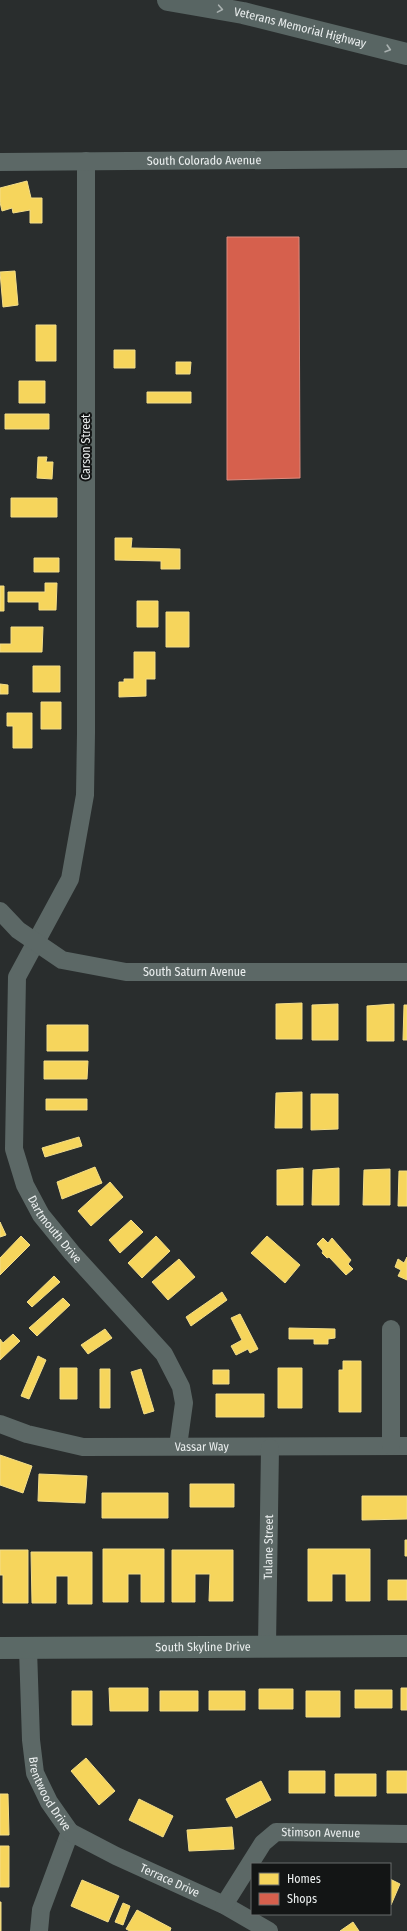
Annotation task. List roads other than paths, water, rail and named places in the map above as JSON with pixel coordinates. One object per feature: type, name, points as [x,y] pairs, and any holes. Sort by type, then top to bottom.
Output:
[{"type":"highway","name":"Veterans Memorial Highway","points":[[168,0],[243,13],[407,54]]},
{"type":"main road","name":"South Skyline Drive","points":[[0,1648],[407,1646]]},
{"type":"street","name":"South Colorado Avenue","points":[[0,162],[407,159]]},
{"type":"street","name":"Carson Street","points":[[17,977],[35,941],[70,879],[85,795],[86,161]]},
{"type":"street","name":"South Saturn Avenue","points":[[0,911],[18,930],[62,960],[126,972],[407,972]]},
{"type":"street","name":"Dartmouth Drive","points":[[17,977],[14,1149],[25,1185],[41,1215],[72,1254],[164,1354],[181,1387],[184,1403],[178,1446]]},
{"type":"street","points":[[391,1329],[399,1446]]},
{"type":"street","name":"Vassar Way","points":[[0,1424],[27,1434],[83,1447],[178,1446],[270,1448],[399,1446]]},
{"type":"street","name":"Tulane Street","points":[[267,1646],[270,1448]]},
{"type":"street","name":"Brentwood Drive","points":[[28,1649],[31,1740],[35,1773],[49,1802],[70,1832],[40,1910],[38,1931]]},
{"type":"street","name":"Terrace Drive","points":[[70,1832],[116,1856],[224,1905],[269,1931]]},
{"type":"street","name":"Stimson Avenue","points":[[224,1905],[263,1843],[276,1832],[407,1834]]}]
